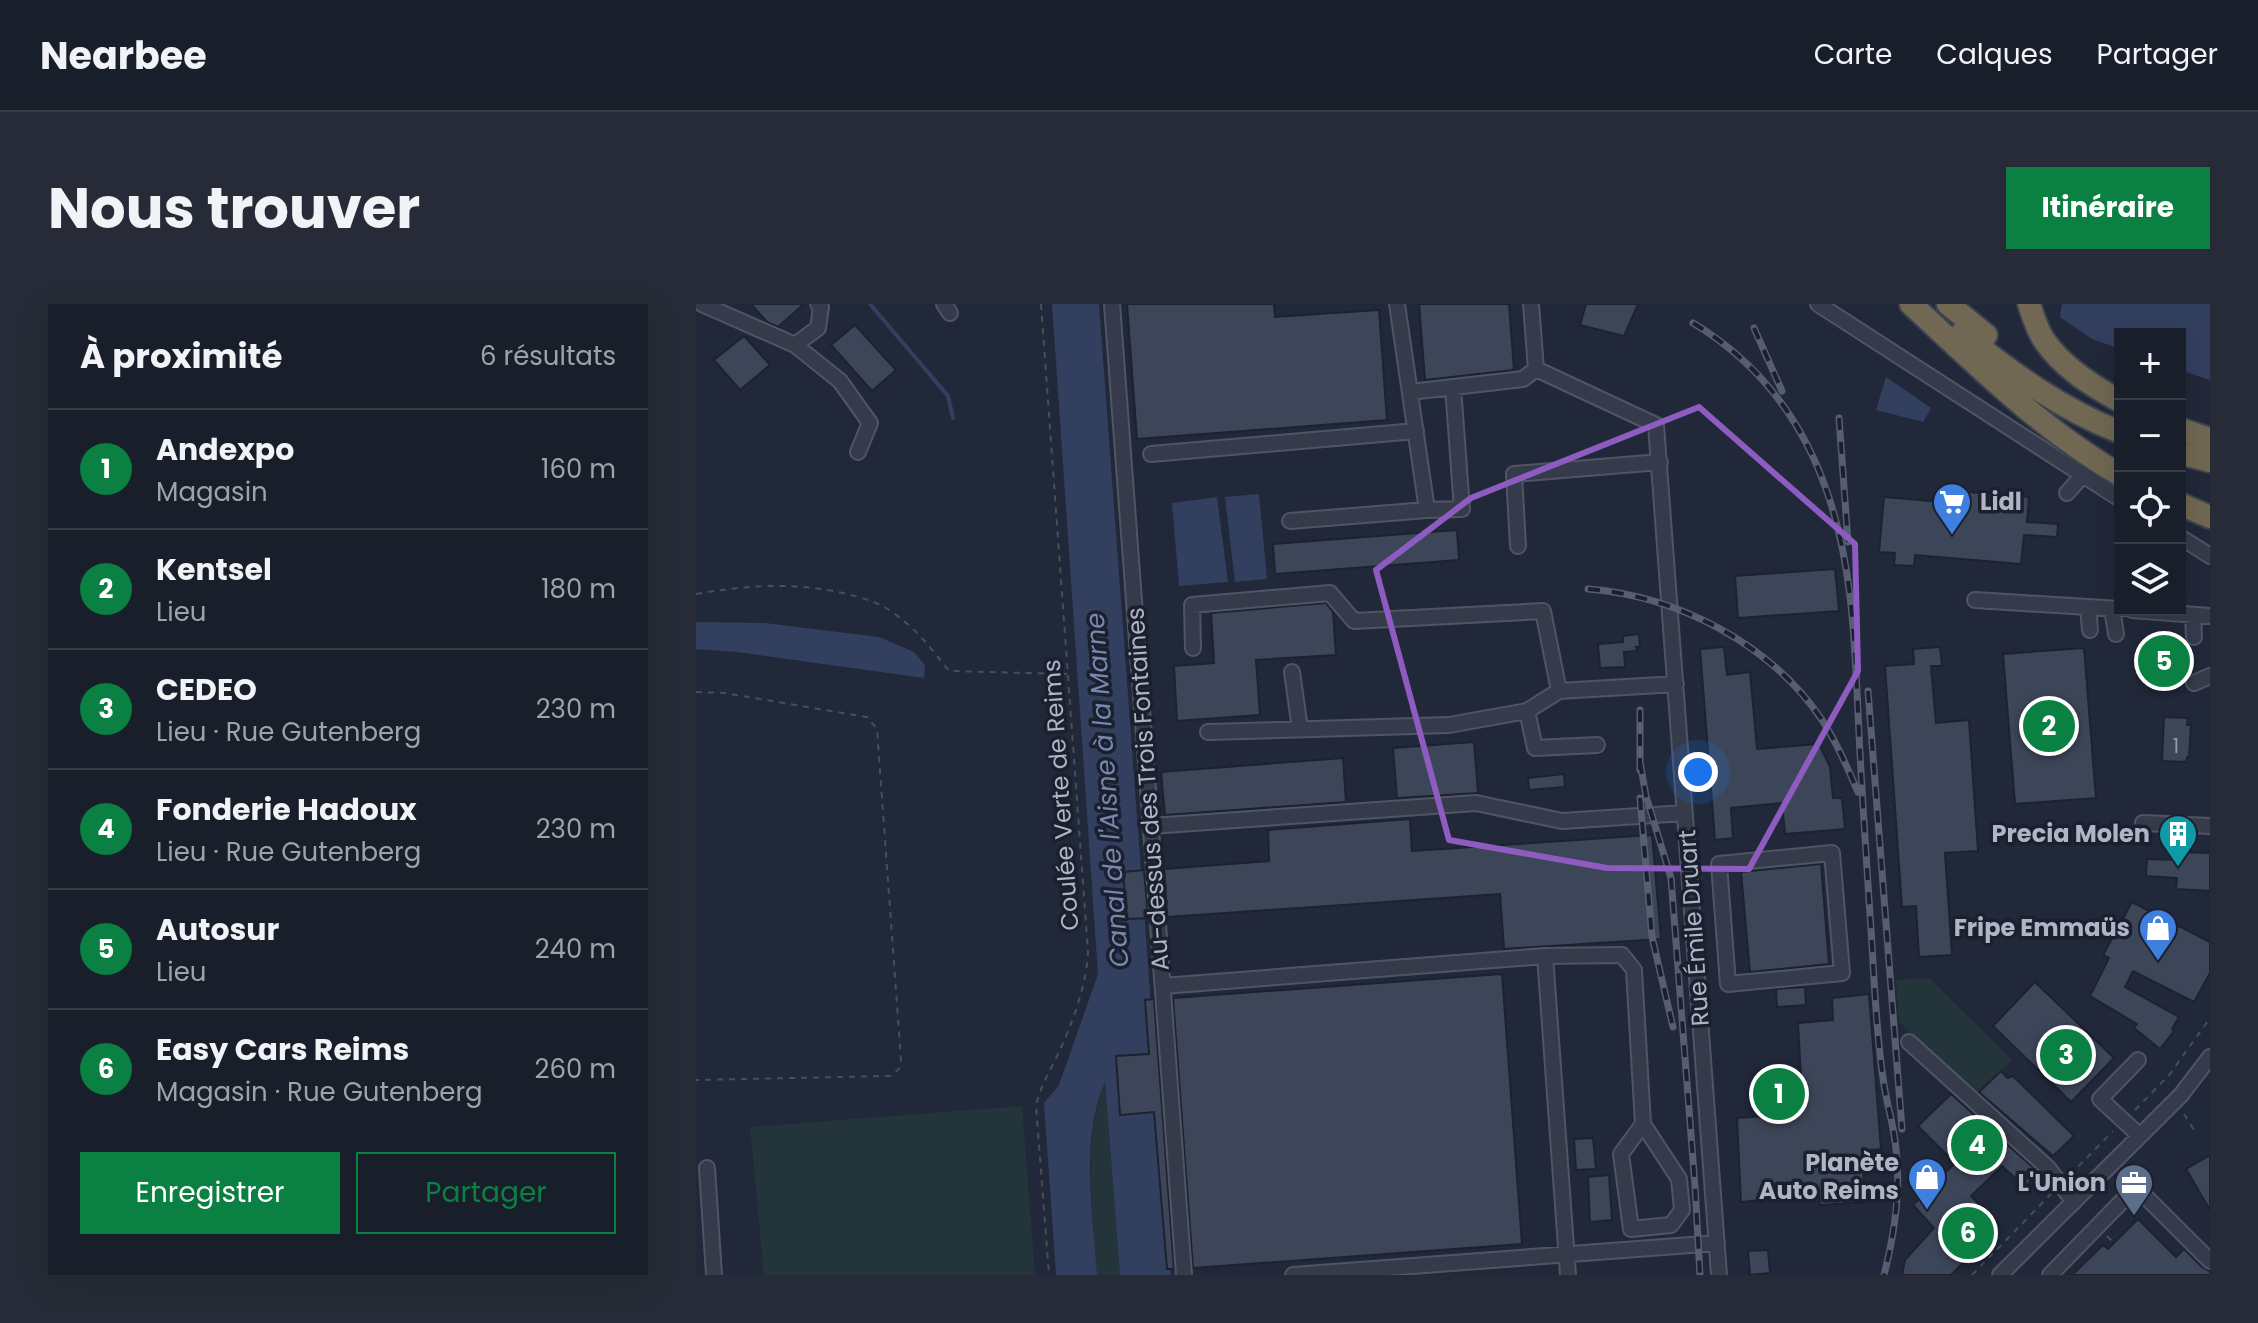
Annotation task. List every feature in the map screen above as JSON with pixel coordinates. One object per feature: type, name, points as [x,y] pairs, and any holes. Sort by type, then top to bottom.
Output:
[{"type":"highway","points":[[1911,304],[2048,428],[2080,452],[2115,472]]},
{"type":"highway","points":[[1927,304],[2008,370],[2060,403],[2114,429]]},
{"type":"highway","points":[[1948,304],[2017,359],[2114,414]]},
{"type":"highway","points":[[2029,304],[2042,339],[2066,365],[2118,400]]},
{"type":"highway","points":[[2186,431],[2210,439]]},
{"type":"highway","points":[[2186,441],[2210,447]]},
{"type":"highway","points":[[2186,455],[2210,461]]},
{"type":"highway","points":[[2186,507],[2210,517]]},
{"type":"street","points":[[702,304],[795,345],[840,381],[870,423],[858,452]]},
{"type":"street","points":[[795,345],[818,328],[821,307],[818,304]]},
{"type":"street","name":"Au-dessus des Trois Fontaines","points":[[1112,304],[1184,1275]]},
{"type":"street","points":[[1397,304],[1427,510]]},
{"type":"street","points":[[1410,392],[1523,379],[1536,369],[1531,304]]},
{"type":"street","points":[[1818,304],[2114,495]]},
{"type":"street","name":"Rue Émile Druart","points":[[1536,369],[1656,425],[1719,1275]]},
{"type":"street","points":[[1290,521],[1462,509],[1453,387]]},
{"type":"street","points":[[1151,454],[1416,431]]},
{"type":"street","points":[[1518,546],[1514,474],[1660,462]]},
{"type":"street","points":[[2067,493],[2083,475]]},
{"type":"street","points":[[2186,541],[2210,556]]},
{"type":"street","points":[[1193,648],[1192,605],[1330,593],[1354,621],[1543,611],[1559,691]]},
{"type":"street","points":[[1979,599],[2114,609]]},
{"type":"street","points":[[2088,607],[2090,630]]},
{"type":"street","points":[[2186,614],[2210,616]]},
{"type":"street","points":[[2193,615],[2194,637]]},
{"type":"street","points":[[2116,616],[2116,634]]},
{"type":"street","points":[[1292,672],[1300,729]]},
{"type":"street","points":[[2194,683],[2210,676]]},
{"type":"street","points":[[1208,732],[1449,725],[1527,711],[1559,691],[1676,684]]},
{"type":"street","points":[[1527,711],[1535,748],[1597,745]]},
{"type":"street","points":[[1151,826],[1476,803],[1562,821],[1685,813]]},
{"type":"street","points":[[2143,823],[2210,826]]},
{"type":"street","points":[[1832,853],[1842,973],[1728,984],[1723,932],[1719,864],[1832,853]]},
{"type":"street","points":[[1695,934],[1723,932]]},
{"type":"street","points":[[1163,986],[1545,956],[1622,955],[1634,970],[1643,1124],[1679,1179],[1682,1210],[1671,1225],[1631,1229],[1621,1154],[1643,1124]]},
{"type":"street","points":[[1545,956],[1568,1275]]},
{"type":"street","points":[[1909,1042],[2048,1168],[2074,1202]]},
{"type":"street","points":[[2000,1275],[2181,1095],[2210,1057]]},
{"type":"street","points":[[2138,1060],[2100,1099],[2140,1136]]},
{"type":"street","points":[[707,1168],[714,1275]]},
{"type":"street","points":[[2050,1275],[2128,1195],[2142,1193],[2210,1261]]},
{"type":"street","points":[[1293,1275],[1717,1243]]},
{"type":"path","name":"Coulée Verte de Reims","points":[[1041,304],[1088,952],[1087,970],[1065,1037],[1036,1106],[1049,1275]]},
{"type":"path","points":[[696,594],[746,585],[815,587],[863,598],[888,609],[922,636],[949,671],[1068,674]]},
{"type":"path","points":[[696,692],[725,693],[867,717],[877,729],[901,1060],[899,1069],[890,1076],[696,1080]]},
{"type":"path","points":[[1972,1275],[2170,1074],[2210,1018]]},
{"type":"path","points":[[2182,1110],[2194,1130],[2197,1129]]},
{"type":"highlighted area","points":[[1699,407],[1855,544],[1858,671],[1749,869],[1607,868],[1449,840],[1376,570],[1471,498]]},
{"type":"shaded area","points":[[1929,978],[2012,1060],[1976,1095],[1899,1022],[1896,980]]},
{"type":"shaded area","points":[[1105,1079],[1120,1275],[1097,1275],[1091,1151],[1093,1127]]},
{"type":"shaded area","points":[[1022,1106],[1035,1275],[764,1275],[750,1127]]},
{"type":"water","name":"Canal de l'Aisne à la Marne","points":[[1052,304],[1099,304],[1171,1275],[1120,1275],[1105,1081],[1097,1104],[1090,1152],[1097,1275],[1056,1275],[1044,1103],[1059,1085],[1098,974]]},
{"type":"water","points":[[2062,304],[2210,304],[2210,380],[2186,372],[2186,328],[2114,328],[2114,347],[2092,339],[2060,317]]},
{"type":"water","points":[[1886,377],[1931,408],[1923,422],[1876,410]]},
{"type":"water","points":[[1259,494],[1267,579],[1235,582],[1225,497]]},
{"type":"water","points":[[1217,497],[1228,582],[1179,586],[1172,503]]},
{"type":"water","points":[[696,622],[765,623],[879,637],[914,652],[925,665],[924,678],[696,649]]},
{"type":"building","points":[[751,304],[804,304],[778,327],[767,322]]},
{"type":"building","points":[[1127,304],[1274,304],[1275,317],[1379,310],[1387,420],[1137,439]]},
{"type":"building","points":[[1419,304],[1509,304],[1514,370],[1425,380]]},
{"type":"building","points":[[1586,304],[1638,304],[1624,336],[1580,325]]},
{"type":"building","points":[[855,325],[896,370],[872,391],[831,345]]},
{"type":"building","points":[[744,336],[770,365],[740,390],[714,360]]},
{"type":"building","name":"Lidl","points":[[1943,490],[2029,497],[2027,522],[2058,524],[2057,537],[2024,535],[2021,564],[1915,555],[1914,566],[1894,565],[1895,553],[1879,552],[1884,497],[1942,502]]},
{"type":"building","points":[[1457,530],[1459,560],[1275,574],[1273,544]]},
{"type":"building","points":[[1835,569],[1839,611],[1738,618],[1735,576]]},
{"type":"building","points":[[1326,603],[1333,612],[1336,655],[1256,660],[1260,715],[1177,721],[1174,666],[1214,663],[1211,613]]},
{"type":"building","points":[[1639,634],[1640,647],[1636,647],[1637,651],[1624,652],[1625,667],[1600,668],[1598,644],[1623,642],[1623,636]]},
{"type":"building","points":[[1724,647],[1727,675],[1750,672],[1757,749],[1819,744],[1830,767],[1833,798],[1842,798],[1845,829],[1785,834],[1782,803],[1731,808],[1733,838],[1715,840],[1700,649]]},
{"type":"building","points":[[1940,647],[1942,666],[1931,666],[1936,723],[1969,720],[1978,851],[1945,853],[1952,955],[1919,957],[1916,906],[1902,907],[1885,666],[1914,664],[1913,649]]},
{"type":"building","points":[[2084,648],[2096,798],[2015,804],[2003,654]]},
{"type":"building","points":[[2141,652],[2189,654],[2188,675],[2140,675]]},
{"type":"building","points":[[2164,717],[2188,718],[2187,725],[2191,725],[2186,762],[2162,761]]},
{"type":"building","points":[[1474,742],[1478,793],[1397,798],[1393,748]]},
{"type":"building","points":[[1343,758],[1346,802],[1165,815],[1161,772]]},
{"type":"building","points":[[1564,774],[1565,787],[1529,790],[1528,778]]},
{"type":"building","points":[[1410,819],[1412,851],[1652,835],[1661,939],[1504,949],[1500,894],[1167,917],[1164,869],[1269,861],[1268,830]]},
{"type":"building","name":"Precia Molen","points":[[2178,852],[2210,853],[2210,891],[2176,889],[2177,878],[2146,876],[2147,859],[2178,860]]},
{"type":"building","points":[[1821,864],[1829,964],[1750,972],[1741,872]]},
{"type":"building","points":[[1144,870],[1148,918],[1127,919],[1123,872]]},
{"type":"building","name":"Fripe Emmaüs","points":[[2132,902],[2210,942],[2210,973],[2194,1002],[2133,971],[2125,987],[2179,1017],[2172,1029],[2174,1031],[2160,1049],[2134,1028],[2137,1024],[2090,996],[2109,958],[2103,955]]},
{"type":"building","points":[[1502,974],[1522,1244],[1193,1268],[1173,998]]},
{"type":"building","points":[[2035,982],[2114,1058],[2071,1102],[1993,1026]]},
{"type":"building","points":[[1805,987],[1806,1005],[1777,1007],[1776,989]]},
{"type":"building","points":[[1869,994],[1881,1149],[1862,1151],[1865,1202],[1820,1205],[1819,1194],[1741,1202],[1737,1118],[1766,1116],[1764,1079],[1801,1076],[1798,1023],[1833,1020],[1832,998]]},
{"type":"building","points":[[1154,999],[1174,1269],[1167,1269],[1154,1112],[1120,1115],[1116,1056],[1149,1054],[1145,1000]]},
{"type":"building","points":[[2001,1071],[2008,1078],[2013,1076],[2074,1136],[2053,1156],[1979,1092]]},
{"type":"building","points":[[1951,1094],[2039,1173],[2025,1187],[2002,1166],[1971,1196],[2000,1225],[1951,1275],[1902,1275],[1905,1260],[1934,1228],[1913,1205],[1955,1163],[1918,1126]]},
{"type":"building","points":[[1593,1138],[1596,1169],[1576,1170],[1574,1139]]},
{"type":"building","points":[[2210,1155],[2210,1210],[2186,1169]]},
{"type":"building","points":[[1609,1175],[1612,1220],[1590,1222],[1588,1177]]},
{"type":"building","points":[[2138,1219],[2176,1257],[2184,1249],[2210,1271],[2210,1275],[2072,1275],[2103,1245],[2108,1249]]},
{"type":"building","points":[[1768,1250],[1770,1273],[1750,1275],[1748,1251]]},
{"type":"waterway","points":[[870,304],[948,396],[953,418]]},
{"type":"railway","points":[[1693,323],[1738,355],[1790,416],[1816,463],[1842,549],[1854,641],[1878,1037],[1895,1140],[1898,1180],[1896,1212],[1884,1275]]},
{"type":"railway","points":[[1754,328],[1782,391]]},
{"type":"railway","points":[[1839,418],[1848,542]]},
{"type":"railway","points":[[1588,589],[1622,594],[1688,613],[1720,629],[1777,668],[1822,720],[1858,792]]},
{"type":"railway","points":[[1868,691],[1902,1129]]},
{"type":"railway","points":[[1640,710],[1640,770]]},
{"type":"railway","points":[[1640,762],[1646,796],[1671,878],[1700,1275]]},
{"type":"railway","points":[[1640,798],[1652,937],[1673,1027]]},
{"type":"place","name":"Lidl","points":[[1952,536]]},
{"type":"place","name":"Autosur","points":[[2164,661]]},
{"type":"place","name":"Kentsel","points":[[2049,726]]},
{"type":"place","name":"Precia Molen","points":[[2178,868]]},
{"type":"place","name":"Fripe Emmaüs","points":[[2158,962]]},
{"type":"place","name":"CEDEO","points":[[2066,1055]]},
{"type":"place","name":"Andexpo","points":[[1779,1094]]},
{"type":"place","name":"Fonderie Hadoux","points":[[1977,1145]]},
{"type":"place","name":"Planète Auto Reims","points":[[1927,1211]]},
{"type":"place","name":"L'Union","points":[[2134,1217]]},
{"type":"place","name":"Easy Cars Reims","points":[[1968,1233]]}]
